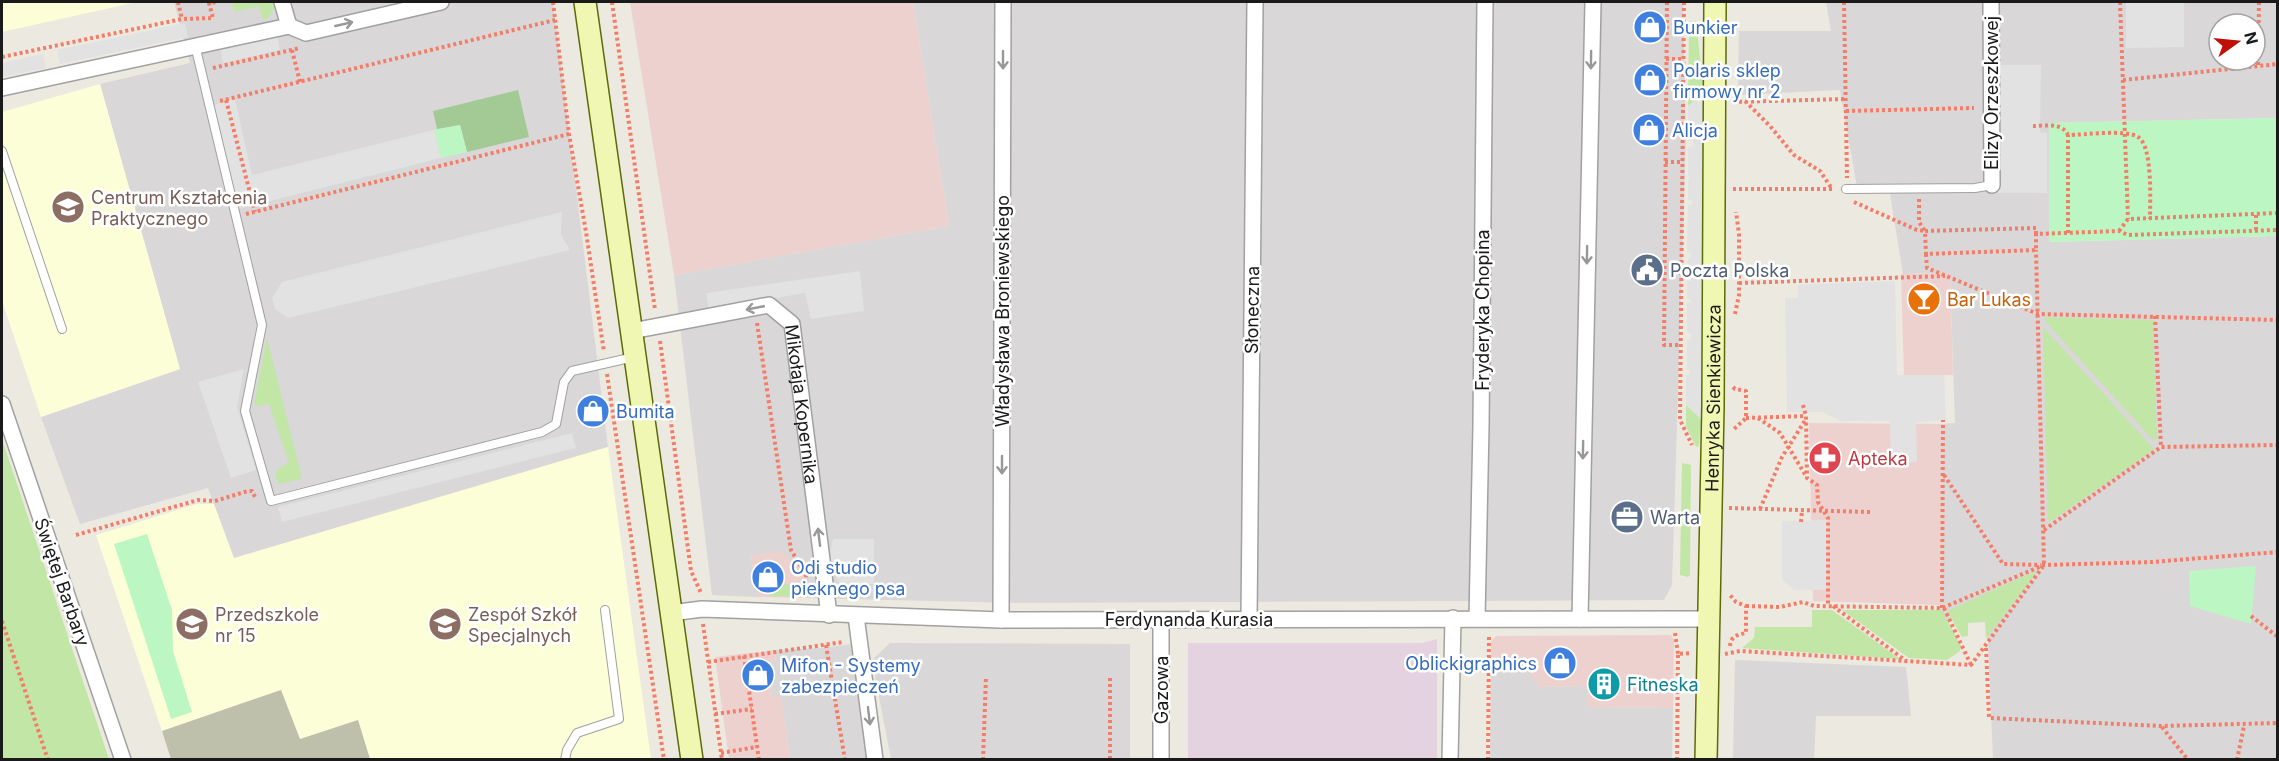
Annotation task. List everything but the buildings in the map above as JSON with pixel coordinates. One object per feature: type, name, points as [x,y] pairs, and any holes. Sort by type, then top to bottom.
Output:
[{"type":"street","points":[[282,2],[289,26]]},
{"type":"street","points":[[2,88],[289,26],[306,33],[441,2]]},
{"type":"street","points":[[585,2],[692,759]]},
{"type":"street","name":"Władysława Broniewskiego","points":[[1001,620],[1003,2]]},
{"type":"street","name":"Słoneczna","points":[[1249,619],[1255,2]]},
{"type":"street","name":"Fryderyka Chopina","points":[[1477,618],[1485,2]]},
{"type":"street","points":[[1580,619],[1593,2]]},
{"type":"street","name":"Henryka Sienkiewicza","points":[[1706,759],[1713,394],[1715,2]]},
{"type":"street","name":"Elizy Orzeszkowej","points":[[1991,2],[1992,184]]},
{"type":"street","name":"Mikołaja Kopernika","points":[[632,331],[768,305],[792,324],[829,615]]},
{"type":"street","name":"Świętej Barbary","points":[[2,404],[123,759]]},
{"type":"street","name":"Ferdynanda Kurasia","points":[[670,613],[702,609],[1001,620],[1709,619]]},
{"type":"street","points":[[856,616],[875,759]]},
{"type":"street","points":[[1450,759],[1453,618]]},
{"type":"street","name":"Gazowa","points":[[1161,620],[1161,759]]},
{"type":"lane","points":[[195,45],[262,325],[245,411],[271,501],[542,432],[556,424],[564,382],[572,371],[636,356]]},
{"type":"lane","points":[[2,151],[62,329]]},
{"type":"lane","points":[[1846,189],[1975,188],[1992,184]]},
{"type":"lane","points":[[565,759],[567,750],[577,733],[619,719],[605,610]]},
{"type":"path","points":[[178,2],[182,19]]},
{"type":"path","points":[[2,57],[182,19],[213,18],[209,3],[217,2]]},
{"type":"path","points":[[553,2],[569,134],[605,355]]},
{"type":"path","points":[[612,2],[656,317]]},
{"type":"path","points":[[1667,2],[1664,345],[1681,345]]},
{"type":"path","points":[[1680,420],[1684,2]]},
{"type":"path","points":[[1844,2],[1848,172]]},
{"type":"path","points":[[2119,231],[2128,219],[2120,2]]},
{"type":"path","points":[[216,90],[219,101],[226,100],[555,20]]},
{"type":"path","points":[[210,69],[305,47],[306,33]]},
{"type":"path","points":[[292,50],[300,82]]},
{"type":"path","points":[[1666,58],[1683,59]]},
{"type":"path","points":[[2123,80],[2207,70]]},
{"type":"path","points":[[1731,102],[1846,99]]},
{"type":"path","points":[[226,100],[255,212]]},
{"type":"path","points":[[1745,101],[1794,155],[1820,171],[1831,189],[1836,192]]},
{"type":"path","points":[[1846,111],[1974,108]]},
{"type":"path","points":[[2033,126],[2060,126],[2068,135],[2068,233]]},
{"type":"path","points":[[2068,135],[2126,133],[2138,136],[2148,153],[2150,219]]},
{"type":"path","points":[[236,217],[569,134]]},
{"type":"path","points":[[1665,162],[1682,162]]},
{"type":"path","points":[[1733,189],[1846,189]]},
{"type":"path","points":[[1919,189],[1919,222],[1925,231],[1927,268],[2038,314],[2277,320]]},
{"type":"path","points":[[1850,200],[1917,230],[2036,228],[2044,565],[1986,648],[1971,665]]},
{"type":"path","points":[[2128,219],[2277,213]]},
{"type":"path","points":[[2256,215],[2256,231]]},
{"type":"path","points":[[2036,234],[2119,231],[2128,235],[2277,230]]},
{"type":"path","points":[[1926,254],[2036,250]]},
{"type":"path","points":[[1739,284],[1947,276]]},
{"type":"path","points":[[755,308],[791,550],[806,575],[806,601]]},
{"type":"path","points":[[2155,316],[2161,447]]},
{"type":"path","points":[[659,333],[691,572],[702,599]]},
{"type":"path","points":[[607,369],[664,759]]},
{"type":"path","points":[[1746,398],[1746,416],[1806,417]]},
{"type":"path","points":[[1803,405],[1806,417],[1807,478]]},
{"type":"path","points":[[1760,509],[1774,472],[1806,417]]},
{"type":"path","points":[[1758,418],[1780,433],[1807,478],[1817,485],[1818,502],[1828,518],[1830,606]]},
{"type":"path","points":[[1944,420],[1943,608],[1971,665]]},
{"type":"path","points":[[2044,530],[2161,447],[2277,445]]},
{"type":"path","points":[[1943,474],[2002,564],[2152,562],[2277,552]]},
{"type":"path","points":[[76,535],[198,500],[215,501],[248,491],[254,493],[257,504],[271,501]]},
{"type":"path","points":[[1729,508],[1870,512]]},
{"type":"path","points":[[1801,522],[1802,510]]},
{"type":"path","points":[[1971,665],[1740,651],[1729,654],[1730,640],[1736,635],[1746,633],[1746,608],[1780,607],[1803,602],[1830,606],[1943,608],[2044,565]]},
{"type":"path","points":[[638,582],[644,580]]},
{"type":"path","points":[[1830,606],[1906,661]]},
{"type":"path","points":[[2252,616],[2277,637]]},
{"type":"path","points":[[2,621],[48,759]]},
{"type":"path","points":[[703,621],[722,759]]},
{"type":"path","points":[[1488,759],[1489,631]]},
{"type":"path","points":[[1674,631],[1678,654],[1677,759]]},
{"type":"path","points":[[708,662],[845,642]]},
{"type":"path","points":[[826,645],[845,759]]},
{"type":"path","points":[[1986,648],[1989,718],[2162,726],[2244,726],[2277,723]]},
{"type":"path","points":[[1678,654],[1693,653]]},
{"type":"path","points":[[744,656],[759,759]]},
{"type":"path","points":[[648,658],[655,657]]},
{"type":"path","points":[[983,759],[986,676]]},
{"type":"path","points":[[1110,678],[1110,759]]},
{"type":"path","points":[[715,714],[752,709]]},
{"type":"path","points":[[2162,726],[2188,759]]},
{"type":"path","points":[[2237,759],[2244,726]]},
{"type":"path","points":[[721,753],[758,747]]},
{"type":"shaded area","points":[[2,2],[137,2],[2,32]]},
{"type":"shaded area","points":[[174,2],[553,2],[608,447],[234,559],[208,488],[80,524],[41,417],[180,369],[100,84],[190,63]]},
{"type":"shaded area","points":[[630,2],[913,2],[949,226],[674,275]]},
{"type":"shaded area","points":[[913,2],[1683,2],[1686,136],[1672,585],[1664,600],[1023,603],[803,598],[803,579],[751,555],[757,597],[712,595],[674,275],[949,226]]},
{"type":"shaded area","points":[[1826,2],[2277,2],[2277,118],[2049,123],[2050,242],[2277,236],[2277,759],[1993,759],[1987,618],[1940,620],[1942,424],[1955,423],[1950,273],[1903,274],[1890,194],[1858,193],[1840,90],[1738,95],[1739,31],[1831,31]]},
{"type":"shaded area","points":[[2126,2],[2184,2],[2184,47],[2126,48]]},
{"type":"shaded area","points":[[185,23],[188,37],[60,64],[57,50]]},
{"type":"shaded area","points":[[277,36],[280,50],[223,63],[220,48]]},
{"type":"shaded area","points":[[43,54],[46,68],[2,77],[2,63]]},
{"type":"shaded area","points":[[1998,65],[2041,65],[2040,132],[2047,133],[2047,193],[1998,193]]},
{"type":"shaded area","name":"Centrum Kształcenia Praktycznego","points":[[100,84],[180,369],[41,417],[2,301],[2,112]]},
{"type":"shaded area","points":[[518,90],[529,137],[467,152],[460,125],[437,129],[433,111]]},
{"type":"shaded area","points":[[1704,93],[1701,419],[1686,405],[1686,375],[1689,375],[1690,370],[1687,370],[1687,340],[1691,339],[1691,334],[1687,333],[1687,303],[1691,303],[1691,299],[1687,299],[1687,281],[1691,281],[1691,276],[1687,276],[1688,258],[1691,258],[1691,253],[1687,252],[1688,205],[1692,205],[1692,201],[1688,200],[1688,180],[1690,179],[1688,147],[1693,146],[1693,141],[1688,141],[1688,106]]},
{"type":"shaded area","points":[[235,99],[252,175],[434,130],[441,158],[234,210],[209,106]]},
{"type":"shaded area","points":[[562,212],[561,235],[570,250],[288,318],[275,309],[272,298],[282,282]]},
{"type":"shaded area","points":[[860,271],[864,311],[811,319],[805,293],[709,310],[706,293]]},
{"type":"shaded area","points":[[1950,273],[1953,375],[1904,376],[1901,274]]},
{"type":"shaded area","points":[[1895,281],[1897,375],[1944,375],[1946,420],[1916,422],[1917,462],[1891,464],[1890,421],[1842,421],[1822,412],[1787,412],[1785,298],[1798,298],[1798,285]]},
{"type":"shaded area","points":[[244,369],[237,407],[256,470],[231,478],[198,382]]},
{"type":"shaded area","points":[[1809,423],[1942,424],[1940,605],[1813,601]]},
{"type":"shaded area","points":[[572,433],[576,448],[282,522],[278,507]]},
{"type":"shaded area","name":"Zespół Szkół Specjalnych","points":[[608,447],[651,759],[370,759],[358,720],[300,740],[281,690],[162,731],[96,535],[197,504],[214,504],[234,558]]},
{"type":"shaded area","points":[[1827,520],[1827,590],[1794,590],[1782,579],[1782,521]]},
{"type":"shaded area","points":[[833,539],[874,539],[874,584],[840,584],[833,570],[830,553]]},
{"type":"shaded area","points":[[779,551],[790,558],[803,579],[803,598],[757,597],[751,555]]},
{"type":"shaded area","points":[[1671,635],[1674,640],[1673,708],[1587,707],[1587,686],[1537,687],[1537,681],[1531,680],[1531,663],[1491,662],[1491,642],[1496,636]]},
{"type":"shaded area","points":[[1437,639],[1437,759],[1188,759],[1188,643],[1422,643]]},
{"type":"shaded area","points":[[890,643],[1130,644],[1130,759],[891,759],[872,660]]},
{"type":"shaded area","points":[[852,644],[869,759],[781,759],[790,756],[781,697],[772,698],[767,662],[776,660],[774,650]]},
{"type":"shaded area","points":[[774,650],[776,661],[767,662],[772,697],[781,696],[790,757],[781,760],[729,759],[715,657]]},
{"type":"shaded area","points":[[1735,660],[1906,667],[1911,716],[1816,716],[1814,759],[1733,759]]},
{"type":"shaded area","points":[[1491,662],[1531,663],[1531,680],[1537,680],[1537,687],[1587,686],[1587,707],[1673,708],[1672,759],[1490,760]]},
{"type":"shaded area","points":[[281,690],[300,739],[358,720],[370,759],[171,759],[162,731]]},
{"type":"green space","points":[[232,2],[274,2],[274,5],[270,15],[263,20],[259,6],[234,12]]},
{"type":"green space","points":[[1696,21],[1704,93],[1688,106],[1689,22]]},
{"type":"green space","points":[[2277,118],[2277,236],[2049,242],[2049,123]]},
{"type":"green space","points":[[460,125],[467,152],[441,158],[434,130]]},
{"type":"green space","points":[[2045,317],[2153,320],[2157,439],[2153,440],[2046,322]]},
{"type":"green space","points":[[2043,327],[2153,448],[2152,451],[2051,521],[2048,520]]},
{"type":"green space","points":[[267,338],[301,475],[300,479],[279,484],[276,476],[277,470],[289,463],[269,404],[258,406],[254,403]]},
{"type":"green space","points":[[1686,405],[1701,419],[1699,446],[1696,447],[1686,426]]},
{"type":"green space","points":[[2,439],[109,759],[2,759]]},
{"type":"green space","points":[[1682,463],[1691,465],[1690,575],[1688,577],[1680,575]]},
{"type":"green space","points":[[147,534],[172,610],[173,651],[192,712],[171,719],[114,544]]},
{"type":"green space","points":[[2256,566],[2251,624],[2190,606],[2189,571]]},
{"type":"green space","points":[[2038,570],[1986,639],[1985,622],[1968,623],[1968,636],[1962,637],[1947,611]]},
{"type":"green space","points":[[803,582],[803,597],[769,596],[768,587]]},
{"type":"green space","points":[[1812,610],[1832,610],[1900,659],[1742,648],[1754,638],[1755,627],[1812,627]]},
{"type":"green space","points":[[1842,610],[1942,610],[1961,646],[1960,651],[1947,660],[1909,658]]},
{"type":"place","name":"Bunkier","points":[[1650,27]]},
{"type":"place","name":"Polaris sklep firmowy nr 2","points":[[1650,80]]},
{"type":"place","name":"Alicja","points":[[1649,130]]},
{"type":"place","name":"Centrum Kształcenia Praktycznego","points":[[68,207]]},
{"type":"place","name":"Poczta Polska","points":[[1647,270]]},
{"type":"place","name":"Bar Lukas","points":[[1924,299]]},
{"type":"place","name":"Bumita","points":[[593,411]]},
{"type":"place","name":"Apteka","points":[[1825,458]]},
{"type":"place","name":"Warta","points":[[1627,517]]},
{"type":"place","name":"Odi studio pieknego psa","points":[[768,577]]},
{"type":"place","name":"Przedszkole nr 15","points":[[192,624]]},
{"type":"place","name":"Zespół Szkół Specjalnych","points":[[445,624]]},
{"type":"place","name":"Oblickigraphics","points":[[1560,663]]},
{"type":"place","name":"Mifon - Systemy zabezpieczeń","points":[[758,675]]},
{"type":"place","name":"Fitneska","points":[[1604,684]]}]
